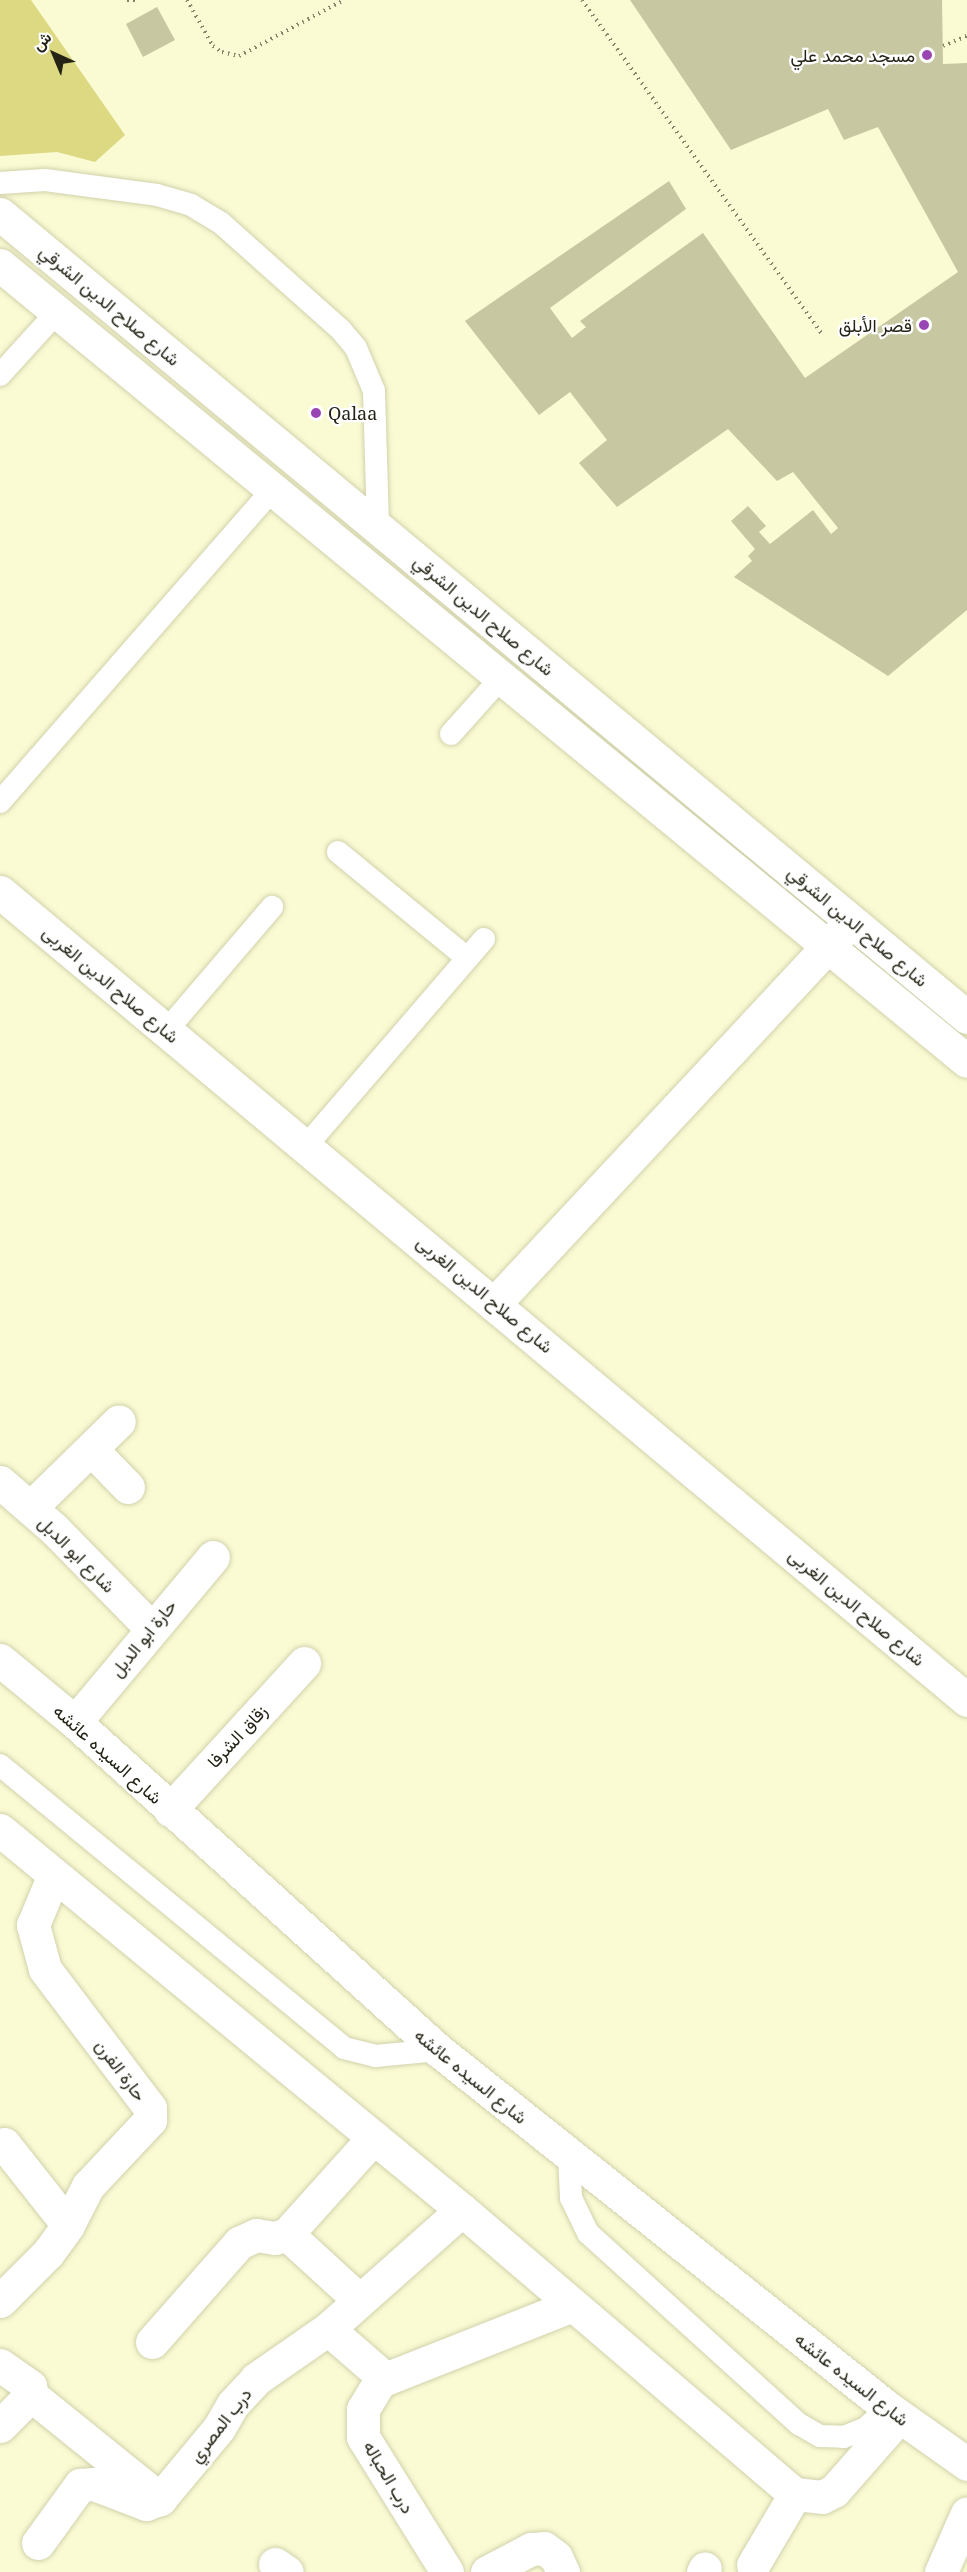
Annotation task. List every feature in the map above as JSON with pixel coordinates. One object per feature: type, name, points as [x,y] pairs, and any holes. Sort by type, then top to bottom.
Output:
[{"type":"main road","name":"شارع صلاح الدين الشرقي","points":[[0,214],[967,1017]]},
{"type":"main road","name":"شارع صلاح الدين الشرقي","points":[[0,265],[59,310],[967,1061]]},
{"type":"main road","name":"شارع صلاح الدين الغربى","points":[[0,892],[495,1303],[967,1700]]},
{"type":"main road","points":[[495,1303],[851,920]]},
{"type":"main road","points":[[30,1508],[119,1421]]},
{"type":"main road","points":[[90,1449],[128,1487]]},
{"type":"main road","name":"شارع ابو الدبل","points":[[0,1482],[30,1508],[151,1628]]},
{"type":"main road","name":"حارة ابو الدبل","points":[[75,1722],[151,1628],[213,1557]]},
{"type":"main road","name":"شارع السيده عائشه","points":[[0,1660],[75,1722],[438,2050],[894,2412],[967,2464]]},
{"type":"main road","name":"زقاق الشرفا","points":[[170,1809],[304,1663]]},
{"type":"main road","points":[[0,1830],[53,1877],[462,2210],[570,2306],[795,2494],[822,2497],[834,2491],[894,2412]]},
{"type":"main road","name":"حارة الفرن","points":[[0,2301],[48,2253],[68,2226],[88,2186],[111,2158],[141,2133],[150,2120],[150,2108],[45,1969],[33,1925],[53,1877]]},
{"type":"main road","points":[[152,2342],[239,2243],[256,2235],[274,2238],[287,2234],[374,2137]]},
{"type":"main road","points":[[4,2144],[68,2226]]},
{"type":"main road","name":"درب المصري","points":[[160,2499],[208,2444],[233,2404],[256,2379],[328,2329],[462,2210]]},
{"type":"main road","points":[[287,2234],[359,2300]]},
{"type":"main road","points":[[328,2329],[371,2364],[380,2374],[380,2381],[570,2306]]},
{"type":"main road","points":[[0,2365],[30,2386],[31,2395],[160,2499]]},
{"type":"main road","name":"درب الحباله","points":[[380,2381],[363,2409],[363,2437],[447,2572]]},
{"type":"main road","points":[[0,2426],[31,2395]]},
{"type":"main road","points":[[38,2543],[80,2485],[94,2484],[146,2504],[160,2499]]},
{"type":"main road","points":[[753,2565],[795,2494]]},
{"type":"main road","points":[[941,2572],[967,2513]]},
{"type":"main road","points":[[487,2572],[531,2549],[544,2548],[556,2557],[563,2572]]},
{"type":"lane","points":[[0,183],[45,180],[157,195],[191,205],[221,223],[332,323],[356,348],[374,391],[378,527]]},
{"type":"lane","points":[[0,375],[59,310]]},
{"type":"lane","points":[[0,802],[274,488]]},
{"type":"lane","points":[[451,734],[502,677]]},
{"type":"lane","points":[[338,852],[467,958]]},
{"type":"lane","points":[[167,1030],[272,907]]},
{"type":"lane","points":[[306,1146],[484,939]]},
{"type":"lane","points":[[0,1765],[344,2048],[376,2056],[438,2050]]},
{"type":"lane","points":[[568,2155],[571,2198],[588,2233],[799,2424],[820,2436],[844,2437],[894,2412]]},
{"type":"path","points":[[126,0],[139,0]]},
{"type":"path","points":[[187,0],[213,46],[222,52],[239,56],[344,0]]},
{"type":"path","points":[[582,0],[822,334]]},
{"type":"path","points":[[943,46],[967,36]]},
{"type":"shaded area","points":[[0,0],[31,0],[125,135],[95,162],[57,152],[0,156]]},
{"type":"building","points":[[630,0],[942,0],[943,64],[967,63],[967,610],[888,676],[734,577],[752,561],[748,556],[755,549],[731,521],[748,506],[766,526],[759,532],[770,544],[813,510],[831,534],[838,528],[793,472],[777,481],[728,429],[617,507],[579,463],[607,440],[570,392],[539,415],[465,321],[669,181],[686,209],[550,308],[572,338],[586,327],[580,321],[703,233],[805,378],[958,272],[878,127],[844,140],[828,109],[731,150]]},
{"type":"building","points":[[157,7],[175,40],[143,57],[126,24]]},
{"type":"place","name":"مسجد محمد علي","points":[[927,55]]},
{"type":"place","name":"قصر الأبلق","points":[[924,325]]},
{"type":"place","name":"Qalaa","points":[[316,413]]}]
